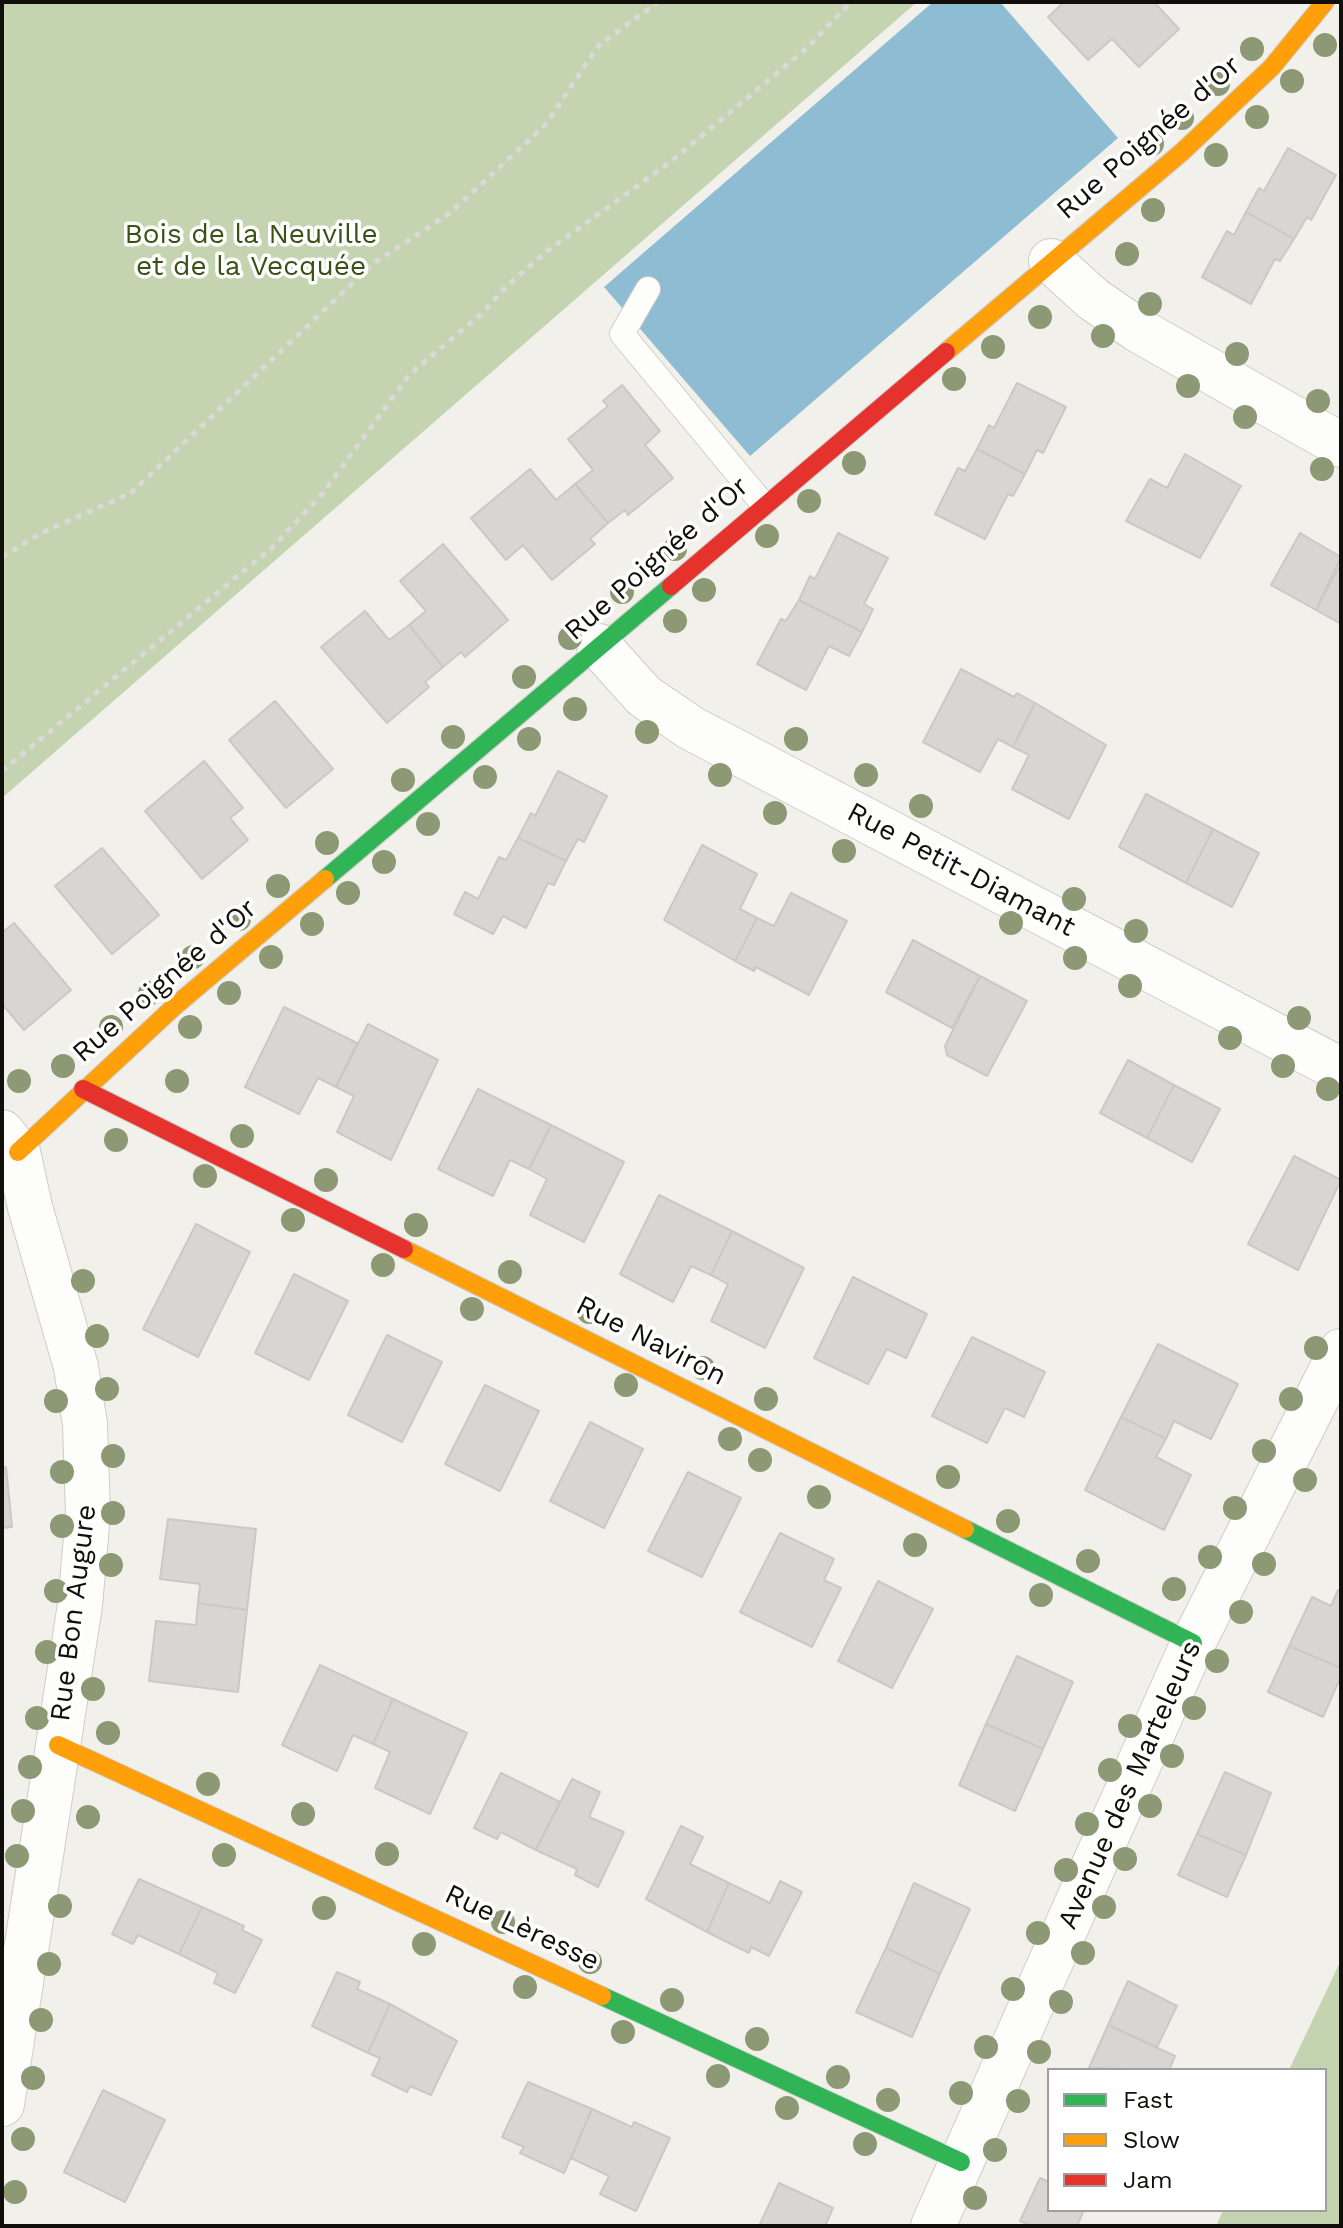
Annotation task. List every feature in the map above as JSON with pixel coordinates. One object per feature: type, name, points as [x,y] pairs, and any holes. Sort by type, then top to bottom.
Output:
[{"type":"street","name":"Rue Poignée d'Or","points":[[10,1142],[83,1089],[763,504],[1230,109],[1272,67],[1325,2]]},
{"type":"street","points":[[1051,261],[1093,299],[1138,330],[1341,445]]},
{"type":"street","name":"Rue Petit-Diamant","points":[[599,646],[644,696],[691,728],[1341,1070]]},
{"type":"street","name":"Rue Naviron","points":[[83,1089],[1193,1643]]},
{"type":"street","name":"Rue Bon Augure","points":[[2,2104],[86,1554],[88,1515],[85,1424],[64,1318],[10,1142]]},
{"type":"street","name":"Avenue des Marteleurs","points":[[933,2226],[1193,1643],[1341,1351]]},
{"type":"street","name":"Rue Lèresse","points":[[58,1745],[961,2162]]},
{"type":"lane","points":[[648,289],[622,334],[763,504]]},
{"type":"path","points":[[2,557],[41,533],[131,493],[374,263],[450,213],[545,125],[599,45],[658,2]]},
{"type":"path","points":[[2,771],[274,546],[323,493],[409,375],[480,315],[507,286],[546,252],[669,163],[807,48],[851,2]]},
{"type":"green space","name":"Bois de la Neuville et de la Vecquée","points":[[2,2],[917,2],[2,798]]},
{"type":"green space","points":[[1341,1960],[1341,2226],[1216,2226],[1222,2212],[1327,2212],[1327,2068],[1290,2068]]},
{"type":"water","points":[[933,2],[1000,2],[1118,138],[750,456],[604,287]]},
{"type":"building","points":[[1064,2],[1154,2],[1179,29],[1139,67],[1112,39],[1088,60],[1048,17]]},
{"type":"building","points":[[1288,148],[1336,175],[1311,220],[1307,217],[1294,239],[1246,212],[1259,188],[1264,191]]},
{"type":"building","points":[[1246,212],[1294,239],[1280,261],[1275,259],[1251,304],[1202,277],[1227,231],[1234,235]]},
{"type":"building","points":[[1017,383],[1066,407],[1043,453],[1037,450],[1025,474],[977,449],[989,425],[994,428]]},
{"type":"building","points":[[622,385],[660,431],[645,445],[673,478],[628,515],[625,510],[608,523],[575,484],[593,470],[568,439],[608,406],[603,401]]},
{"type":"building","points":[[977,449],[1025,474],[1013,496],[1008,494],[985,539],[935,514],[958,468],[965,471]]},
{"type":"building","points":[[1185,454],[1241,486],[1200,558],[1126,521],[1150,479],[1167,488]]},
{"type":"building","points":[[530,469],[556,500],[575,484],[608,523],[590,539],[595,544],[552,580],[523,545],[506,560],[471,518]]},
{"type":"building","points":[[838,533],[888,558],[864,604],[873,609],[862,632],[799,600],[810,576],[815,579]]},
{"type":"building","points":[[1300,533],[1341,557],[1316,610],[1271,585]]},
{"type":"building","points":[[443,544],[508,620],[465,657],[461,652],[443,667],[409,625],[426,611],[400,581]]},
{"type":"building","points":[[1341,563],[1341,624],[1316,610]]},
{"type":"building","points":[[799,600],[862,632],[849,656],[829,646],[806,690],[757,664],[781,619],[786,621]]},
{"type":"building","points":[[365,611],[389,640],[409,625],[443,667],[425,682],[429,687],[387,723],[321,647]]},
{"type":"building","points":[[961,669],[1014,697],[1017,693],[1035,703],[1013,747],[998,739],[980,772],[923,742]]},
{"type":"building","points":[[275,701],[333,769],[286,808],[229,740]]},
{"type":"building","points":[[1035,703],[1106,745],[1069,819],[1012,789],[1029,755],[1013,747]]},
{"type":"building","points":[[204,761],[243,808],[230,818],[248,840],[202,879],[145,811]]},
{"type":"building","points":[[558,771],[607,796],[584,842],[578,839],[566,861],[518,838],[531,813],[535,816]]},
{"type":"building","points":[[1146,794],[1213,829],[1186,883],[1119,847]]},
{"type":"building","points":[[1213,829],[1259,853],[1232,907],[1186,883]]},
{"type":"building","points":[[518,838],[566,861],[554,885],[548,883],[526,928],[503,916],[493,934],[454,914],[465,892],[478,899],[499,857],[506,860]]},
{"type":"building","points":[[702,845],[757,874],[740,909],[757,918],[735,961],[664,920]]},
{"type":"building","points":[[102,848],[159,915],[112,954],[55,886]]},
{"type":"building","points":[[791,893],[847,921],[809,995],[756,967],[754,971],[735,961],[757,918],[774,926]]},
{"type":"building","points":[[14,923],[71,990],[24,1030],[2,1004],[2,933]]},
{"type":"building","points":[[913,940],[980,976],[952,1028],[886,992]]},
{"type":"building","points":[[980,976],[1027,1001],[987,1076],[947,1055],[945,1046]]},
{"type":"building","points":[[284,1007],[357,1043],[336,1087],[318,1078],[299,1114],[245,1087]]},
{"type":"building","points":[[368,1024],[438,1060],[391,1160],[337,1132],[354,1096],[336,1087]]},
{"type":"building","points":[[1128,1060],[1174,1085],[1147,1138],[1100,1113]]},
{"type":"building","points":[[1174,1085],[1220,1109],[1192,1162],[1147,1138]]},
{"type":"building","points":[[478,1089],[551,1125],[529,1169],[510,1160],[493,1196],[438,1169]]},
{"type":"building","points":[[551,1125],[624,1162],[584,1242],[530,1215],[547,1179],[529,1169]]},
{"type":"building","points":[[1294,1156],[1341,1180],[1298,1270],[1248,1244]]},
{"type":"building","points":[[659,1195],[732,1231],[711,1275],[691,1266],[673,1302],[620,1274]]},
{"type":"building","points":[[196,1224],[250,1252],[198,1357],[143,1329]]},
{"type":"building","points":[[732,1231],[804,1268],[765,1348],[711,1321],[728,1284],[711,1275]]},
{"type":"building","points":[[294,1274],[348,1301],[309,1380],[255,1353]]},
{"type":"building","points":[[853,1277],[927,1314],[906,1358],[887,1349],[868,1384],[814,1358]]},
{"type":"building","points":[[387,1335],[442,1362],[402,1442],[348,1415]]},
{"type":"building","points":[[972,1337],[1045,1372],[1024,1417],[1005,1408],[987,1443],[932,1416]]},
{"type":"building","points":[[1158,1344],[1238,1384],[1211,1439],[1174,1421],[1166,1439],[1121,1417]]},
{"type":"building","points":[[485,1385],[539,1411],[500,1491],[445,1464]]},
{"type":"building","points":[[1121,1417],[1166,1439],[1156,1457],[1191,1475],[1164,1530],[1085,1490]]},
{"type":"building","points":[[590,1422],[643,1449],[604,1528],[550,1501]]},
{"type":"building","points":[[2,1467],[6,1467],[12,1527],[2,1528]]},
{"type":"building","points":[[688,1472],[741,1498],[702,1577],[648,1551]]},
{"type":"building","points":[[168,1519],[256,1529],[247,1610],[198,1603],[200,1584],[160,1579]]},
{"type":"building","points":[[780,1533],[834,1559],[824,1580],[841,1588],[812,1647],[740,1612]]},
{"type":"building","points":[[878,1581],[933,1609],[892,1688],[838,1661]]},
{"type":"building","points":[[1338,1590],[1341,1591],[1341,1668],[1289,1646],[1312,1597],[1331,1606]]},
{"type":"building","points":[[198,1603],[247,1610],[238,1692],[149,1681],[156,1621],[196,1625]]},
{"type":"building","points":[[1289,1646],[1341,1668],[1341,1676],[1323,1717],[1268,1692]]},
{"type":"building","points":[[1017,1656],[1073,1682],[1043,1749],[986,1724]]},
{"type":"building","points":[[320,1665],[393,1699],[373,1744],[353,1735],[337,1771],[282,1745]]},
{"type":"building","points":[[393,1699],[467,1733],[430,1814],[375,1788],[390,1752],[373,1744]]},
{"type":"building","points":[[986,1724],[1043,1749],[1015,1811],[959,1785]]},
{"type":"building","points":[[1225,1772],[1271,1793],[1246,1855],[1197,1834]]},
{"type":"building","points":[[501,1773],[560,1802],[536,1850],[501,1832],[497,1839],[474,1828]]},
{"type":"building","points":[[572,1779],[600,1792],[589,1817],[624,1832],[598,1887],[575,1875],[577,1869],[536,1850]]},
{"type":"building","points":[[681,1826],[703,1837],[690,1864],[729,1883],[707,1932],[646,1899]]},
{"type":"building","points":[[1197,1834],[1246,1855],[1227,1897],[1178,1875]]},
{"type":"building","points":[[139,1879],[202,1907],[179,1954],[138,1935],[133,1944],[112,1934]]},
{"type":"building","points":[[780,1881],[802,1892],[769,1956],[751,1947],[749,1953],[707,1932],[729,1883],[770,1903]]},
{"type":"building","points":[[914,1883],[970,1909],[940,1974],[886,1948]]},
{"type":"building","points":[[202,1907],[244,1926],[242,1930],[262,1940],[235,1993],[214,1983],[218,1973],[179,1954]]},
{"type":"building","points":[[886,1948],[940,1974],[912,2037],[856,2012]]},
{"type":"building","points":[[337,1972],[360,1982],[357,1989],[390,2004],[368,2053],[312,2026]]},
{"type":"building","points":[[1128,1981],[1177,2006],[1157,2047],[1108,2025]]},
{"type":"building","points":[[390,2004],[457,2041],[431,2095],[410,2086],[407,2092],[372,2075],[380,2058],[368,2053]]},
{"type":"building","points":[[1108,2025],[1175,2056],[1170,2068],[1089,2068]]},
{"type":"building","points":[[528,2082],[592,2109],[564,2173],[520,2153],[524,2147],[502,2137]]},
{"type":"building","points":[[103,2090],[165,2120],[125,2202],[64,2172]]},
{"type":"building","points":[[592,2109],[632,2127],[634,2122],[670,2138],[636,2211],[600,2194],[609,2176],[571,2158]]},
{"type":"building","points":[[1040,2178],[1047,2181],[1047,2212],[1083,2212],[1077,2226],[1032,2226],[1020,2221]]},
{"type":"building","points":[[779,2183],[833,2208],[825,2226],[759,2226]]},
{"type":"traffic: fast","points":[[325,879],[671,586]]},
{"type":"traffic: fast","points":[[965,1529],[1193,1643]]},
{"type":"traffic: fast","points":[[602,1996],[961,2162]]},
{"type":"traffic: slow","points":[[946,352],[1182,152],[1272,67],[1325,2]]},
{"type":"traffic: slow","points":[[18,1152],[175,1006],[325,879]]},
{"type":"traffic: slow","points":[[404,1249],[965,1529]]},
{"type":"traffic: slow","points":[[58,1745],[602,1996]]},
{"type":"traffic: jam","points":[[671,586],[946,352]]},
{"type":"traffic: jam","points":[[83,1089],[404,1249]]}]
